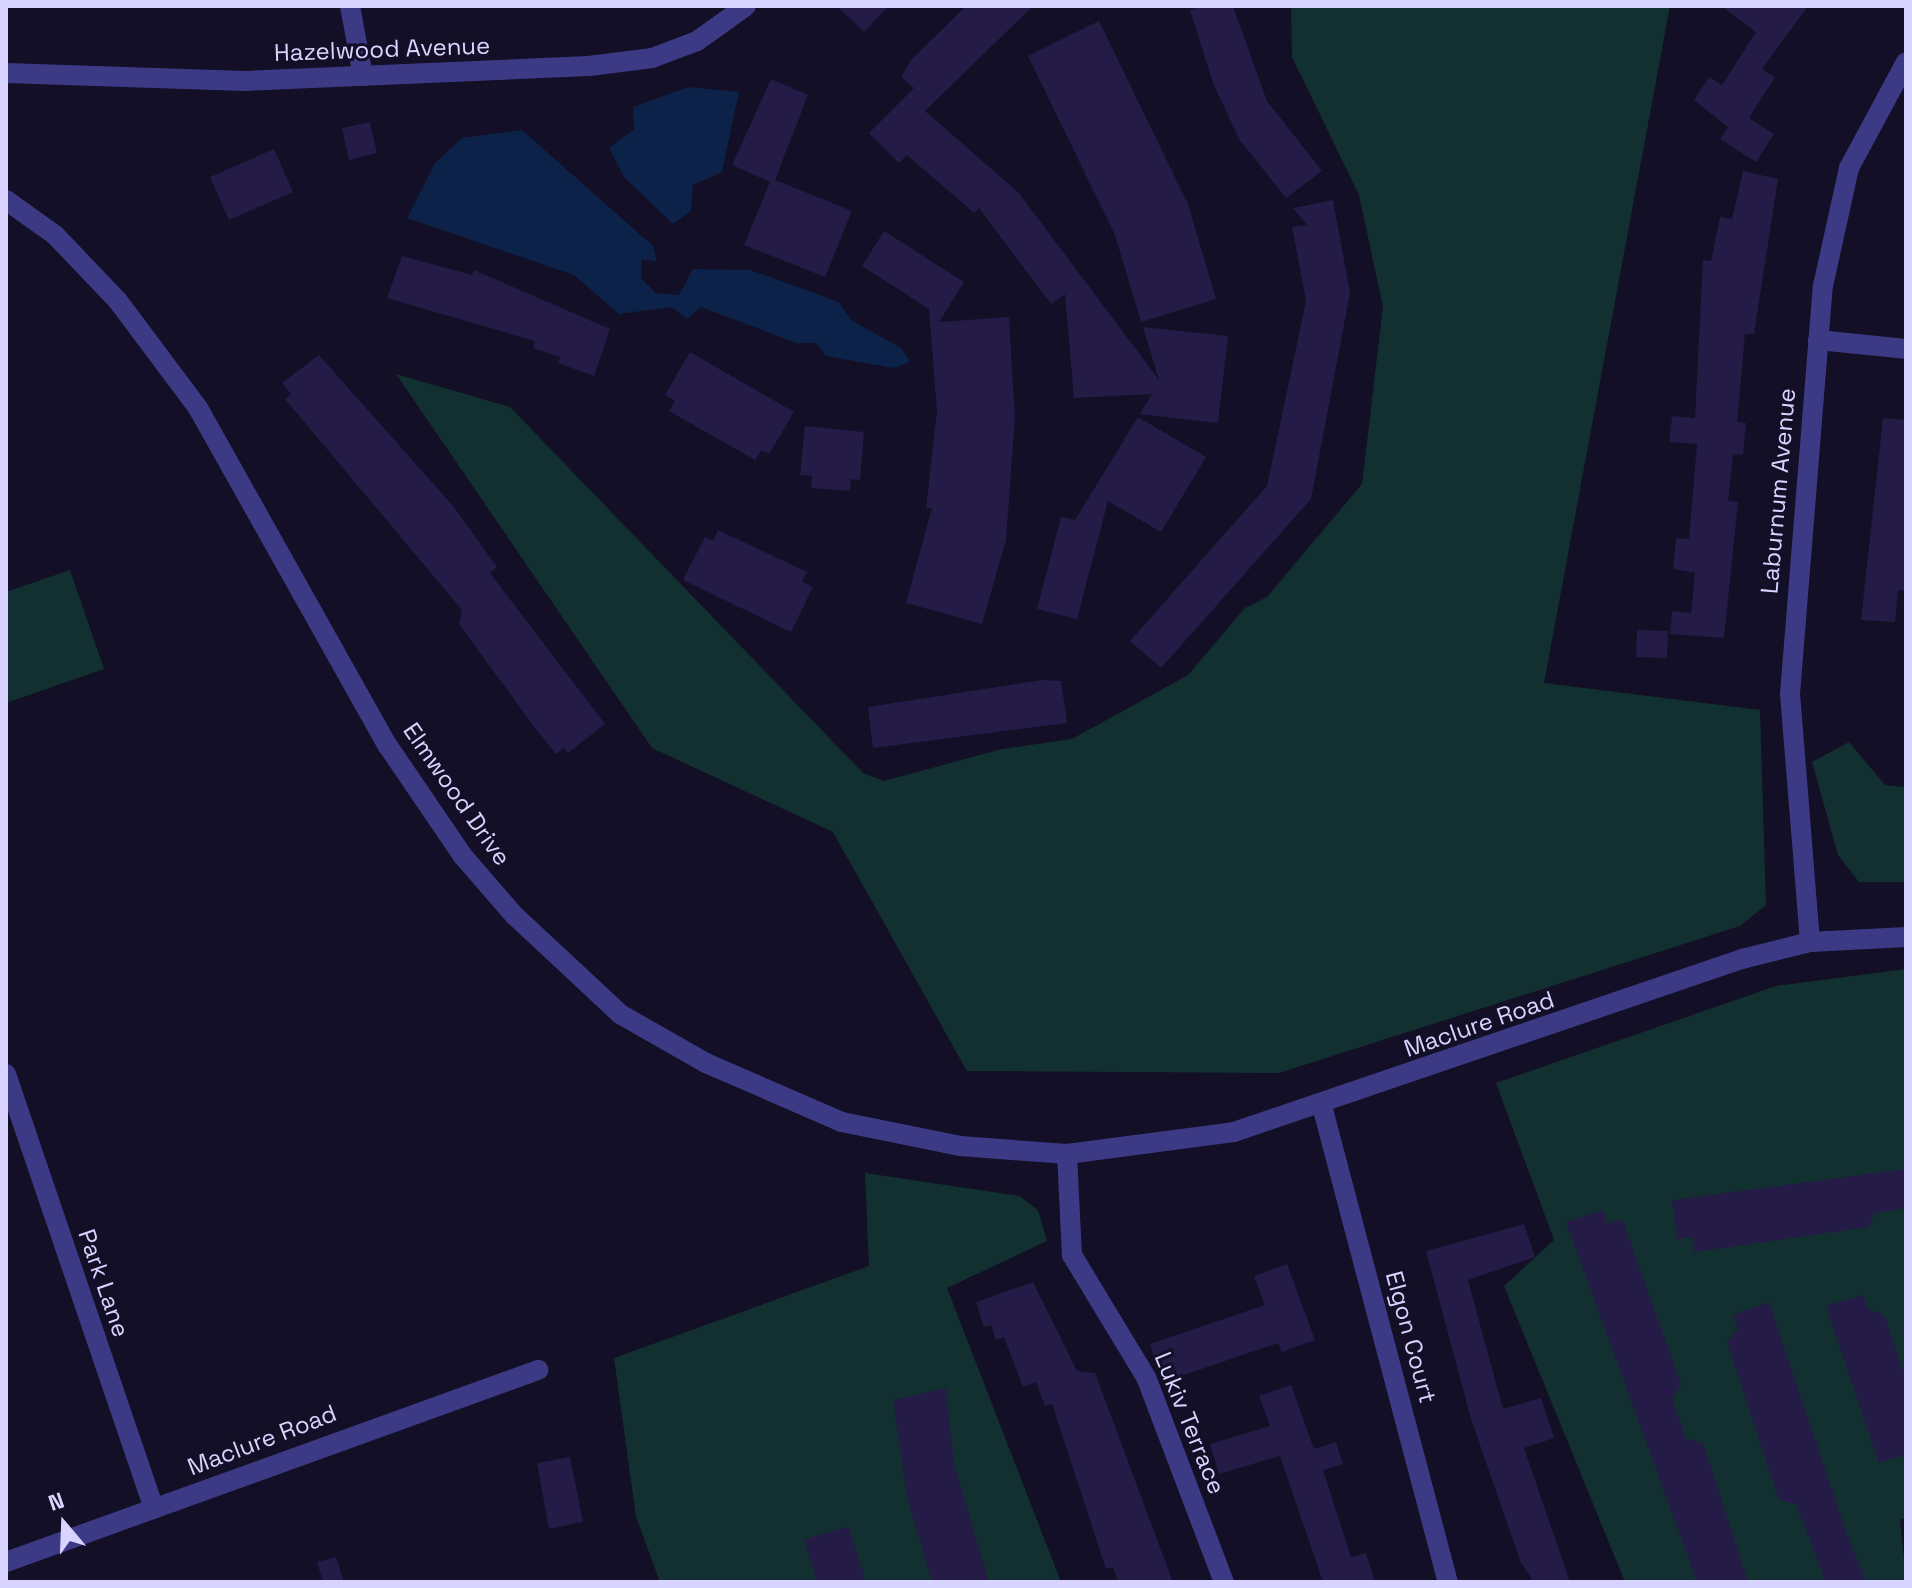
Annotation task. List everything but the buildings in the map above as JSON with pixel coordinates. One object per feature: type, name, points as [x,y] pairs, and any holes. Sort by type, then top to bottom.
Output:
[{"type":"street","points":[[350,6],[363,76]]},
{"type":"street","name":"Hazelwood Avenue","points":[[6,73],[245,81],[652,58],[697,41],[746,6]]},
{"type":"street","name":"Laburnum Avenue","points":[[1810,942],[1790,694],[1818,340],[1831,233],[1849,168],[1906,62]]},
{"type":"street","name":"Elmwood Drive","points":[[6,200],[55,235],[118,301],[198,408],[388,746],[462,855],[574,978],[620,1014],[706,1063],[842,1122],[945,1144],[1067,1154]]},
{"type":"street","points":[[1818,340],[1906,349]]},
{"type":"street","name":"Maclure Road","points":[[1067,1154],[1234,1132],[1322,1106],[1810,942],[1906,937]]},
{"type":"street","name":"Park Lane","points":[[6,1074],[154,1509]]},
{"type":"street","name":"Elgon Court","points":[[1322,1106],[1448,1582]]},
{"type":"street","name":"Lukiv Terrace","points":[[1067,1154],[1072,1255],[1146,1377],[1224,1582]]},
{"type":"street","name":"Maclure Road","points":[[6,1562],[538,1370]]},
{"type":"green space","points":[[1291,6],[1670,6],[1544,683],[1760,710],[1766,905],[1740,926],[1279,1073],[967,1071],[833,832],[652,748],[396,374],[510,407],[863,773],[884,781],[1002,749],[1072,739],[1188,675],[1245,608],[1267,597],[1362,484],[1383,307],[1359,195],[1292,57]]},
{"type":"green space","points":[[70,570],[104,669],[6,703],[6,592]]},
{"type":"green space","points":[[1849,742],[1885,785],[1906,787],[1906,882],[1859,882],[1838,855],[1812,762]]},
{"type":"green space","points":[[1906,969],[1906,1518],[1900,1520],[1906,1582],[1625,1582],[1504,1286],[1554,1240],[1496,1083],[1776,986]]},
{"type":"green space","points":[[865,1173],[1019,1196],[1038,1210],[1047,1241],[947,1288],[1061,1582],[660,1582],[636,1517],[614,1358],[869,1266]]},
{"type":"water","points":[[688,87],[739,92],[722,172],[693,185],[691,211],[673,224],[624,177],[609,148],[634,129],[633,107]]},
{"type":"water","points":[[522,130],[653,246],[657,262],[642,259],[641,278],[656,293],[679,295],[693,269],[750,270],[839,302],[851,320],[901,348],[910,362],[893,368],[826,356],[816,343],[796,343],[701,307],[687,319],[671,307],[619,314],[574,275],[407,218],[435,163],[462,138]]}]
